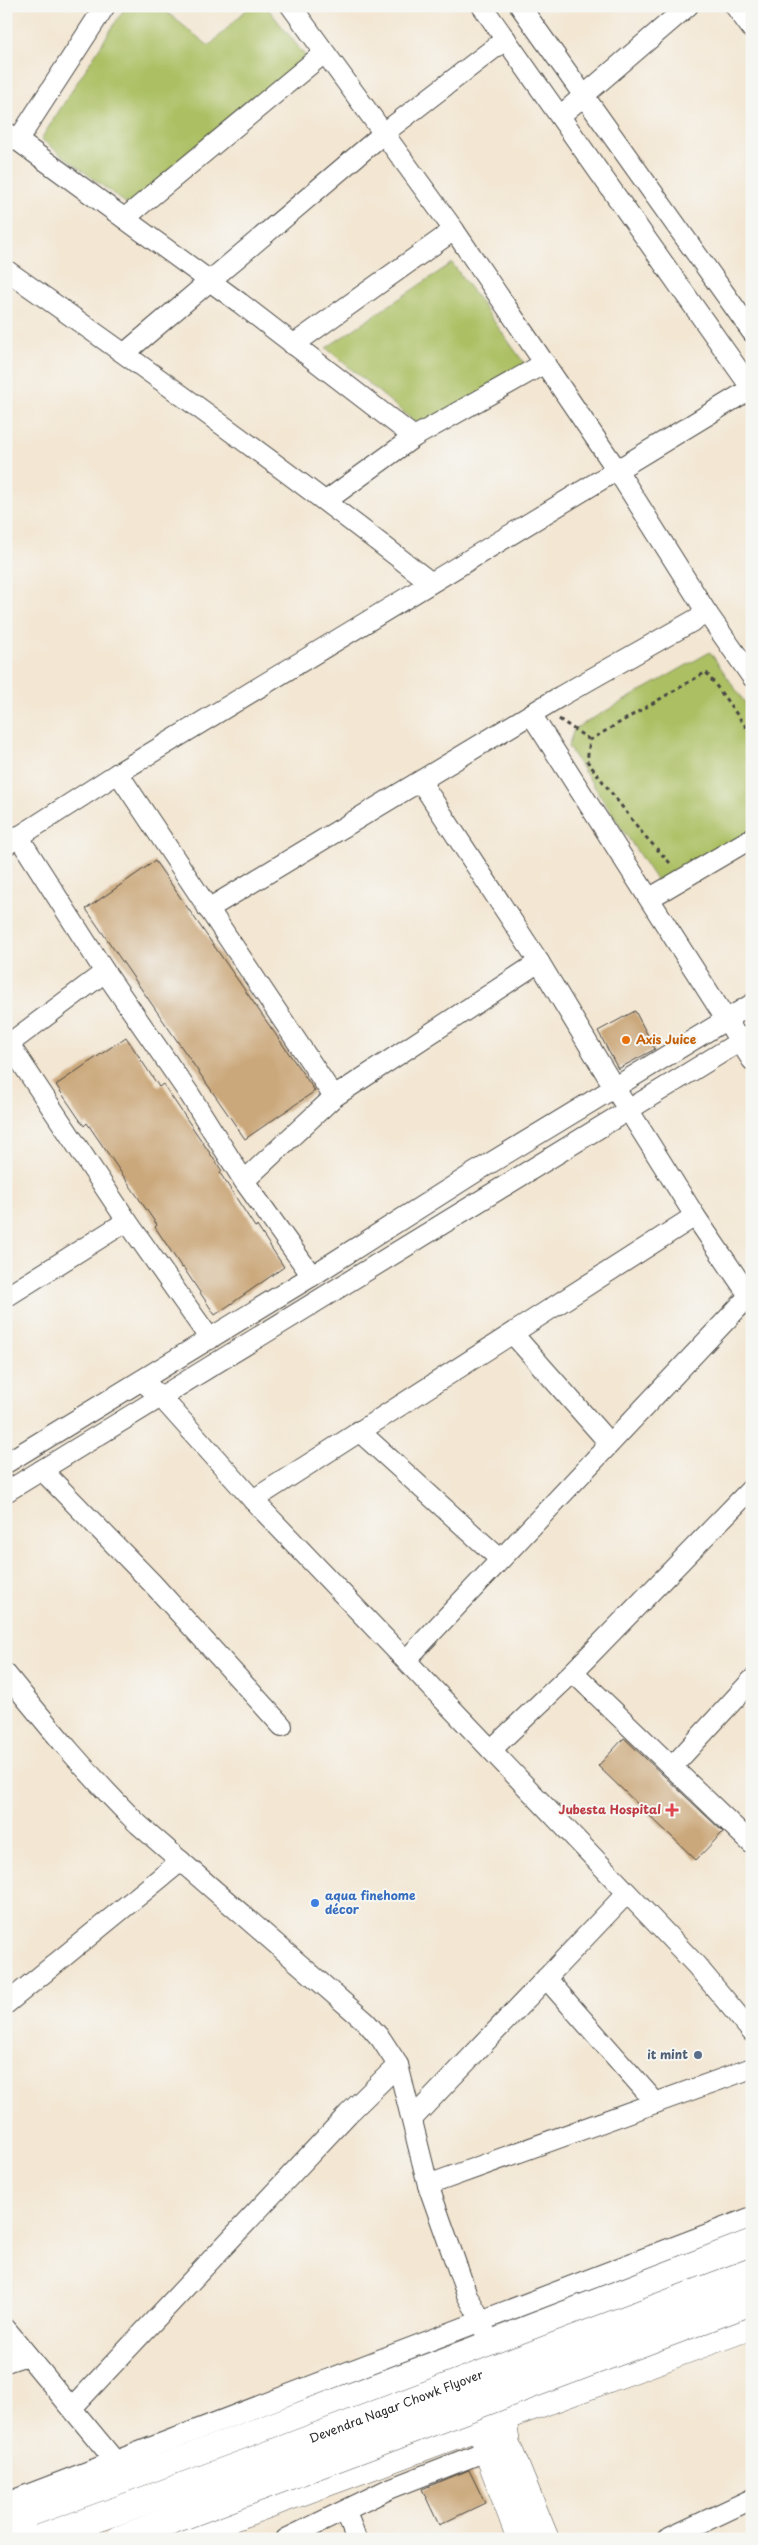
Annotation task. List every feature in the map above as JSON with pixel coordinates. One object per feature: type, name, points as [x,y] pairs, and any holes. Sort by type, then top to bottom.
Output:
[{"type":"main road","points":[[6,2526],[475,2336],[752,2242]]},
{"type":"main road","name":"Devendra Nagar Chowk Flyover","points":[[40,2539],[253,2461],[752,2272]]},
{"type":"main road","points":[[121,2539],[752,2302]]},
{"type":"main road","points":[[173,2539],[495,2434],[752,2325]]},
{"type":"main road","points":[[475,2336],[495,2434],[521,2539]]},
{"type":"main road","points":[[495,2434],[545,2539]]},
{"type":"street","points":[[105,6],[12,136],[125,218],[414,437]]},
{"type":"street","points":[[291,6],[454,230],[616,470],[707,614],[752,677]]},
{"type":"street","points":[[312,1276],[244,1181],[190,1095],[12,840],[430,582],[751,388],[482,6]]},
{"type":"street","points":[[520,6],[583,98],[752,332]]},
{"type":"street","points":[[560,116],[688,6]]},
{"type":"street","points":[[735,6],[752,29]]},
{"type":"street","points":[[125,353],[384,133],[506,39]]},
{"type":"street","points":[[125,218],[324,52]]},
{"type":"street","points":[[293,345],[454,230]]},
{"type":"street","points":[[6,270],[125,353],[326,500],[430,582]]},
{"type":"street","points":[[326,500],[414,437],[545,363]]},
{"type":"street","points":[[208,909],[422,782],[537,711],[707,614]]},
{"type":"street","points":[[537,711],[726,1020],[745,1037],[752,1060]]},
{"type":"street","points":[[118,773],[334,1097]]},
{"type":"street","points":[[406,1660],[609,1443],[750,1298],[695,1216],[614,1087],[539,962],[422,782]]},
{"type":"street","points":[[650,898],[752,838]]},
{"type":"street","points":[[244,1181],[334,1097],[539,962]]},
{"type":"street","points":[[104,972],[8,1045],[127,1221],[210,1339]]},
{"type":"street","points":[[6,1463],[312,1276],[614,1087],[752,1004]]},
{"type":"street","points":[[6,1492],[745,1037]]},
{"type":"street","points":[[253,1500],[695,1216]]},
{"type":"street","points":[[6,1297],[127,1221]]},
{"type":"street","points":[[514,1334],[609,1443]]},
{"type":"street","points":[[142,1381],[160,1396],[253,1500],[696,1965],[752,2032]]},
{"type":"street","points":[[359,1431],[500,1559]]},
{"type":"street","points":[[42,1470],[152,1583],[282,1726]]},
{"type":"street","points":[[491,1750],[573,1672],[752,1488]]},
{"type":"street","points":[[573,1672],[752,1844]]},
{"type":"street","points":[[6,1674],[54,1734],[104,1790],[181,1861],[366,2022],[382,2040],[398,2066],[413,2118],[428,2185],[466,2295],[475,2336]]},
{"type":"street","points":[[672,1767],[752,1680]]},
{"type":"street","points":[[6,2004],[181,1861]]},
{"type":"street","points":[[413,2118],[628,1893]]},
{"type":"street","points":[[546,1978],[656,2103]]},
{"type":"street","points":[[73,2407],[348,2114],[398,2066]]},
{"type":"street","points":[[428,2185],[752,2068]]},
{"type":"street","points":[[6,2503],[116,2462],[475,2336],[752,2217]]},
{"type":"street","points":[[6,2329],[73,2407],[116,2462]]},
{"type":"street","points":[[6,2362],[27,2355]]},
{"type":"street","points":[[286,2539],[346,2511],[495,2434]]},
{"type":"street","points":[[667,2539],[752,2498]]},
{"type":"street","points":[[346,2511],[356,2539]]},
{"type":"path","points":[[590,740],[706,672],[752,735]]},
{"type":"path","points":[[537,711],[590,740]]},
{"type":"path","points":[[590,740],[587,761],[643,834],[677,870]]},
{"type":"green space","points":[[126,6],[159,6],[209,46],[250,6],[266,6],[307,58],[128,205],[41,139]]},
{"type":"green space","points":[[452,263],[527,367],[422,428],[326,348]]},
{"type":"green space","points":[[710,652],[752,713],[752,836],[662,889],[568,747],[574,729]]},
{"type":"building","points":[[155,861],[315,1091],[245,1139],[86,909]]},
{"type":"building","name":"Axis Juice","points":[[635,1011],[655,1049],[618,1069],[598,1031]]},
{"type":"building","points":[[126,1037],[159,1087],[163,1084],[222,1171],[220,1173],[255,1227],[257,1226],[284,1267],[215,1315],[155,1227],[157,1225],[87,1123],[84,1126],[56,1085]]},
{"type":"building","points":[[624,1738],[723,1832],[696,1860],[598,1766]]},
{"type":"building","points":[[469,2470],[485,2503],[439,2525],[422,2489]]},
{"type":"place","name":"Axis Juice","points":[[626,1040]]},
{"type":"place","name":"Jubesta Hospital","points":[[672,1810]]},
{"type":"place","name":"aqua finehome décor","points":[[315,1903]]},
{"type":"place","name":"it mint","points":[[698,2055]]}]
